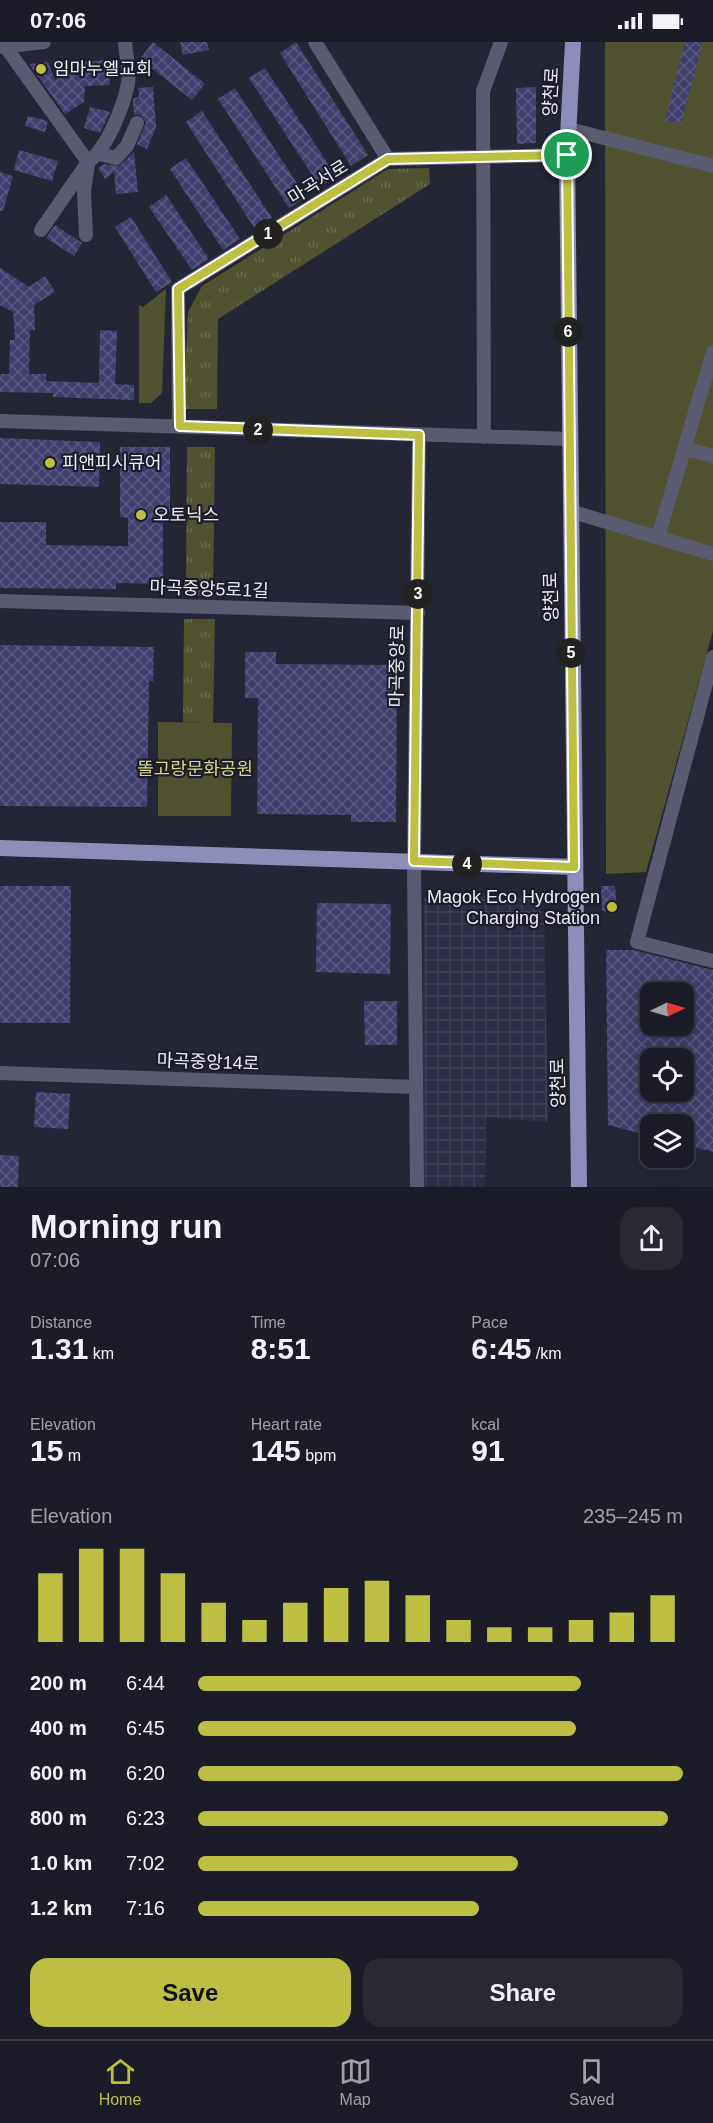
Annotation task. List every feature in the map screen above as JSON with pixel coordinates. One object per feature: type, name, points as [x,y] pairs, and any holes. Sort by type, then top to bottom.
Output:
[{"type":"main road","name":"양천로","points":[[573,42],[567,155],[579,1187]]},
{"type":"main road","points":[[0,848],[574,867]]},
{"type":"street","points":[[2,46],[44,42]]},
{"type":"street","points":[[86,236],[84,191],[94,158],[128,82],[125,42]]},
{"type":"street","points":[[315,42],[388,159],[567,155]]},
{"type":"street","points":[[484,437],[483,91],[501,42]]},
{"type":"street","points":[[2,46],[94,158]]},
{"type":"street","points":[[94,158],[116,158],[127,146],[137,123]]},
{"type":"street","points":[[569,129],[713,166]]},
{"type":"street","points":[[41,230],[94,158]]},
{"type":"street","name":"마곡서로","points":[[180,426],[178,289],[388,159]]},
{"type":"street","points":[[658,537],[713,352]]},
{"type":"street","points":[[0,421],[569,439]]},
{"type":"street","name":"마곡중앙로","points":[[414,861],[419,435]]},
{"type":"street","points":[[686,449],[713,456]]},
{"type":"street","points":[[570,511],[713,554]]},
{"type":"street","name":"마곡중앙5로1길","points":[[0,601],[418,613]]},
{"type":"street","points":[[713,657],[637,942],[713,961]]},
{"type":"street","points":[[414,861],[417,1187]]},
{"type":"street","name":"마곡중앙14로","points":[[0,1073],[415,1087]]},
{"type":"shaded area","points":[[431,894],[526,897],[544,913],[548,1122],[486,1117],[485,1187],[422,1186],[424,900]]},
{"type":"green space","points":[[605,42],[713,42],[713,631],[646,872],[606,874]]},
{"type":"green space","points":[[429,168],[430,184],[218,319],[217,409],[184,409],[188,312],[202,286],[388,169]]},
{"type":"green space","points":[[166,289],[162,393],[151,403],[139,403],[139,305],[143,307]]},
{"type":"green space","points":[[187,447],[215,447],[213,596],[186,595]]},
{"type":"green space","points":[[184,619],[215,619],[213,723],[183,722]]},
{"type":"green space","name":"똘고랑문화공원","points":[[158,722],[232,723],[231,816],[158,816]]},
{"type":"building","points":[[153,42],[205,84],[192,100],[140,59]]},
{"type":"building","points":[[180,42],[207,42],[209,50],[183,55]]},
{"type":"building","points":[[296,42],[368,155],[351,166],[280,53]]},
{"type":"building","points":[[685,42],[703,42],[681,124],[665,120]]},
{"type":"building","points":[[108,60],[110,85],[85,86],[84,102],[65,114],[29,64],[48,62],[55,80],[67,72],[77,76],[76,62]]},
{"type":"building","points":[[265,68],[336,176],[320,187],[249,78]]},
{"type":"building","points":[[153,87],[156,127],[147,149],[137,144],[146,123],[141,115],[134,115],[133,101],[134,98],[139,97],[138,88]]},
{"type":"building","points":[[536,87],[536,143],[517,144],[516,88]]},
{"type":"building","points":[[235,88],[306,197],[289,208],[218,99]]},
{"type":"building","points":[[90,107],[110,112],[100,133],[84,128]]},
{"type":"building","points":[[202,111],[272,218],[255,229],[186,122]]},
{"type":"building","points":[[28,116],[48,121],[45,132],[25,126]]},
{"type":"building","points":[[19,150],[58,161],[52,181],[14,170]]},
{"type":"building","points":[[134,152],[138,192],[116,194],[114,172],[105,179],[98,168],[104,164],[119,166]]},
{"type":"building","points":[[186,158],[240,239],[223,250],[170,169]]},
{"type":"building","points":[[0,172],[13,176],[3,211],[0,211]]},
{"type":"building","points":[[166,195],[209,259],[192,270],[149,207]]},
{"type":"building","points":[[131,217],[172,282],[156,292],[115,227]]},
{"type":"building","points":[[55,225],[82,243],[74,256],[46,238]]},
{"type":"building","points":[[0,268],[29,287],[45,276],[55,292],[34,305],[35,330],[30,330],[29,374],[46,374],[46,381],[99,383],[100,330],[117,331],[115,384],[134,385],[134,400],[53,397],[53,393],[0,392],[0,374],[9,374],[10,340],[15,340],[13,312],[0,305]]},
{"type":"building","name":"피앤피시큐어","points":[[0,438],[100,442],[99,487],[0,484]]},
{"type":"building","points":[[120,447],[170,447],[170,512],[163,512],[163,584],[116,583],[116,589],[0,588],[0,522],[46,522],[46,545],[128,546],[128,518],[120,517]]},
{"type":"building","points":[[0,645],[154,647],[153,681],[149,681],[147,807],[0,806]]},
{"type":"building","points":[[245,652],[276,652],[276,664],[392,665],[392,683],[397,683],[396,822],[351,822],[351,815],[257,814],[258,698],[245,698]]},
{"type":"building","points":[[0,886],[71,886],[70,1023],[0,1023]]},
{"type":"building","name":"Magok Eco Hydrogen Charging Station","points":[[601,886],[615,886],[617,911],[602,911]]},
{"type":"building","points":[[317,903],[391,904],[390,974],[316,972]]},
{"type":"building","points":[[606,950],[634,950],[713,970],[713,1152],[694,1147],[694,1114],[640,1114],[640,1133],[608,1125]]},
{"type":"building","points":[[364,1001],[397,1001],[397,1045],[365,1045]]},
{"type":"building","points":[[36,1092],[70,1094],[68,1129],[34,1127]]},
{"type":"building","points":[[0,1155],[19,1156],[18,1187],[0,1187]]},
{"type":"place","name":"임마누엘교회","points":[[41,69]]},
{"type":"place","name":"피앤피시큐어","points":[[50,463]]},
{"type":"place","name":"오토닉스","points":[[141,515]]},
{"type":"place","name":"Magok Eco Hydrogen Charging Station","points":[[612,907]]},
{"type":"route","points":[[567,155],[574,867],[414,861],[419,435],[180,426],[178,289],[388,159],[567,155]]}]
